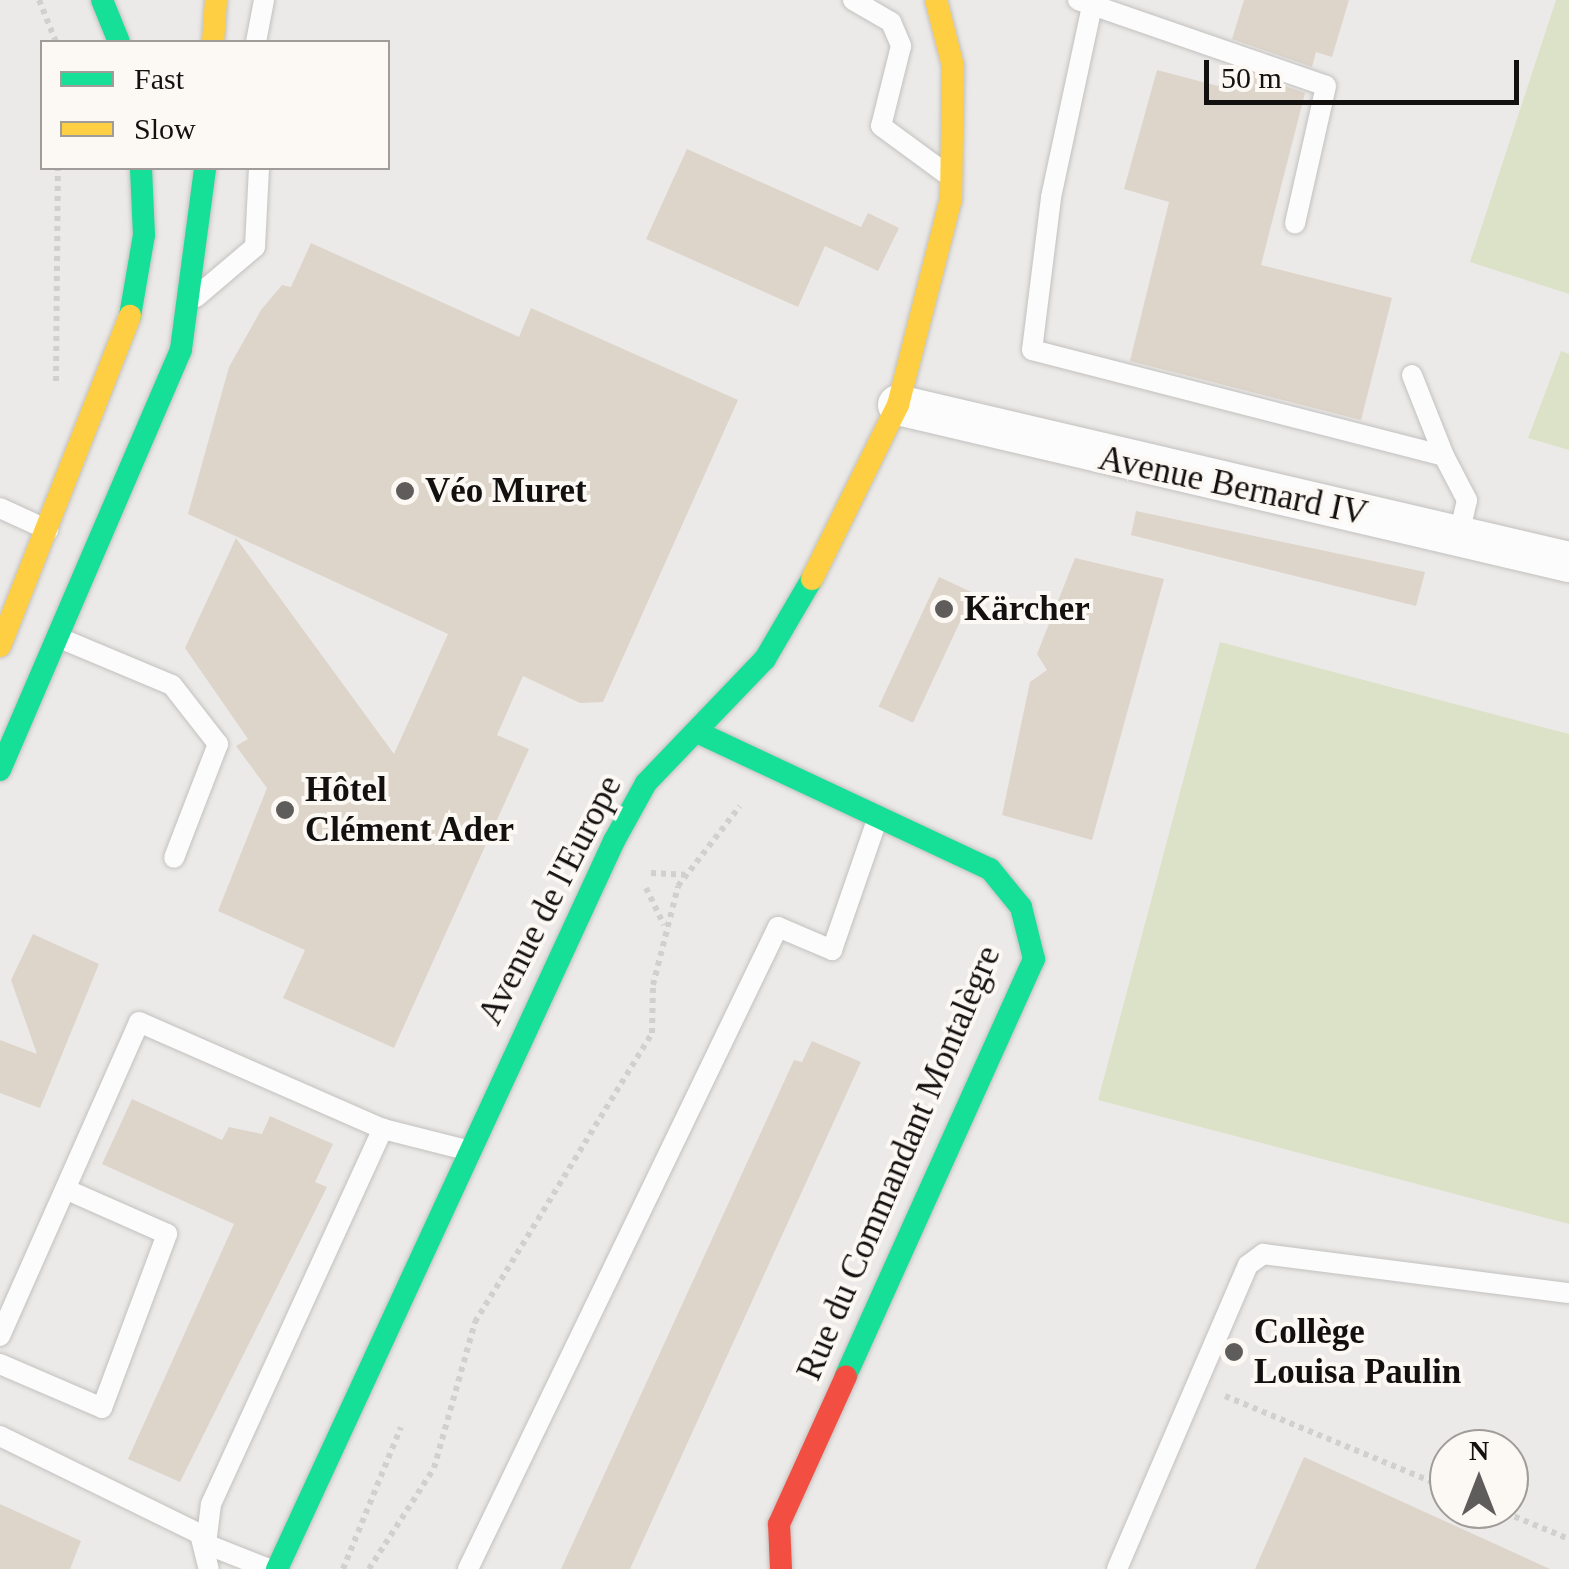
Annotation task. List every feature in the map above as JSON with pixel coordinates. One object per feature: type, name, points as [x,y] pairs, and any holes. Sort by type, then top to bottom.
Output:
[{"type":"street","points":[[102,0],[118,40]]},
{"type":"street","points":[[213,40],[216,0]]},
{"type":"street","name":"Avenue de l'Europe","points":[[277,1569],[466,1150],[614,842],[646,783],[764,659],[838,535],[898,405],[922,337],[952,178],[953,66],[936,0]]},
{"type":"street","points":[[0,646],[53,532],[125,347],[144,235],[141,170]]},
{"type":"street","points":[[0,770],[62,639],[194,298],[205,170]]},
{"type":"street","name":"Avenue Bernard IV","points":[[898,405],[1569,562]]},
{"type":"street","name":"Rue du Commandant Montalègre","points":[[697,732],[990,870],[1021,907],[1034,959],[779,1524],[781,1569]]},
{"type":"lane","points":[[256,40],[264,0]]},
{"type":"lane","points":[[853,0],[891,22],[902,46],[881,126],[952,178]]},
{"type":"lane","points":[[1295,224],[1326,86],[1085,3],[1051,198],[1032,350],[1444,456]]},
{"type":"lane","points":[[194,298],[255,248],[258,170]]},
{"type":"lane","points":[[1412,374],[1444,456],[1468,500],[1459,536]]},
{"type":"lane","points":[[0,508],[53,532]]},
{"type":"lane","points":[[62,639],[172,685],[218,744],[174,858]]},
{"type":"lane","points":[[468,1569],[778,928],[832,950],[878,817]]},
{"type":"lane","points":[[0,1336],[139,1022],[383,1129],[466,1150]]},
{"type":"lane","points":[[209,1569],[206,1544],[211,1504],[383,1129]]},
{"type":"lane","points":[[0,1364],[102,1408],[168,1234],[65,1189]]},
{"type":"lane","points":[[1117,1569],[1248,1265],[1263,1254],[1569,1294]]},
{"type":"lane","points":[[0,1436],[206,1544],[269,1569]]},
{"type":"path","points":[[39,0],[55,40]]},
{"type":"path","points":[[56,394],[58,170]]},
{"type":"path","points":[[369,1569],[434,1468],[475,1322],[652,1033],[664,925],[685,875],[770,768]]},
{"type":"path","points":[[638,872],[685,875]]},
{"type":"path","points":[[1197,1384],[1429,1481]]},
{"type":"path","points":[[1529,1523],[1569,1540]]},
{"type":"green space","points":[[1556,0],[1569,0],[1569,294],[1470,262]]},
{"type":"green space","points":[[1561,351],[1569,354],[1569,450],[1528,438]]},
{"type":"green space","points":[[1220,642],[1569,734],[1569,1224],[1098,1100]]},
{"type":"building","points":[[1244,0],[1349,0],[1332,57],[1316,52],[1312,67],[1232,39]]},
{"type":"building","points":[[1224,65],[1305,93],[1261,265],[1392,298],[1361,420],[1130,361],[1169,202],[1124,189],[1157,70],[1218,86]]},
{"type":"building","points":[[687,149],[861,227],[868,213],[899,228],[878,271],[825,246],[798,307],[646,239]]},
{"type":"building","points":[[311,243],[519,337],[531,308],[738,400],[603,702],[580,703],[523,676],[497,735],[529,749],[394,1048],[283,998],[305,950],[218,911],[267,788],[236,746],[248,739],[185,648],[236,538],[394,754],[448,634],[188,514],[229,367],[261,310],[282,285],[291,287]]},
{"type":"building","points":[[1136,511],[1425,572],[1416,606],[1131,535]]},
{"type":"building","points":[[1075,558],[1164,579],[1092,840],[1002,815],[1030,682],[1047,670],[1037,654]]},
{"type":"building","points":[[939,577],[973,593],[913,723],[879,707]]},
{"type":"building","points":[[33,934],[99,964],[40,1108],[0,1093],[0,1040],[37,1054],[11,980]]},
{"type":"building","points":[[812,1041],[861,1062],[630,1569],[561,1569],[794,1060],[802,1062]]},
{"type":"building","points":[[132,1099],[222,1140],[229,1127],[262,1134],[270,1116],[333,1144],[315,1182],[327,1187],[180,1482],[128,1459],[234,1224],[102,1164]]},
{"type":"building","points":[[1304,1457],[1429,1514],[1429,1529],[1462,1529],[1550,1569],[1255,1569]]},
{"type":"building","points":[[0,1504],[81,1541],[70,1569],[0,1569]]},
{"type":"traffic: fast","points":[[102,0],[118,40]]},
{"type":"traffic: fast","points":[[130,316],[144,235],[141,170]]},
{"type":"traffic: fast","points":[[0,770],[181,349],[205,170]]},
{"type":"traffic: fast","points":[[277,1569],[614,841],[646,783],[765,659],[812,579]]},
{"type":"traffic: fast","points":[[697,732],[990,869],[1021,907],[1034,959],[846,1376]]},
{"type":"traffic: slow","points":[[213,40],[216,0]]},
{"type":"traffic: slow","points":[[812,579],[898,405],[951,198],[953,66],[936,0]]},
{"type":"traffic: slow","points":[[0,646],[130,316]]},
{"type":"traffic: jam","points":[[781,1569],[779,1524],[846,1376]]},
{"type":"place","name":"Véo Muret","points":[[405,491]]},
{"type":"place","name":"Kärcher","points":[[944,609]]},
{"type":"place","name":"Hôtel Clément Ader","points":[[285,810]]},
{"type":"place","name":"Collège Louisa Paulin","points":[[1234,1352]]}]
